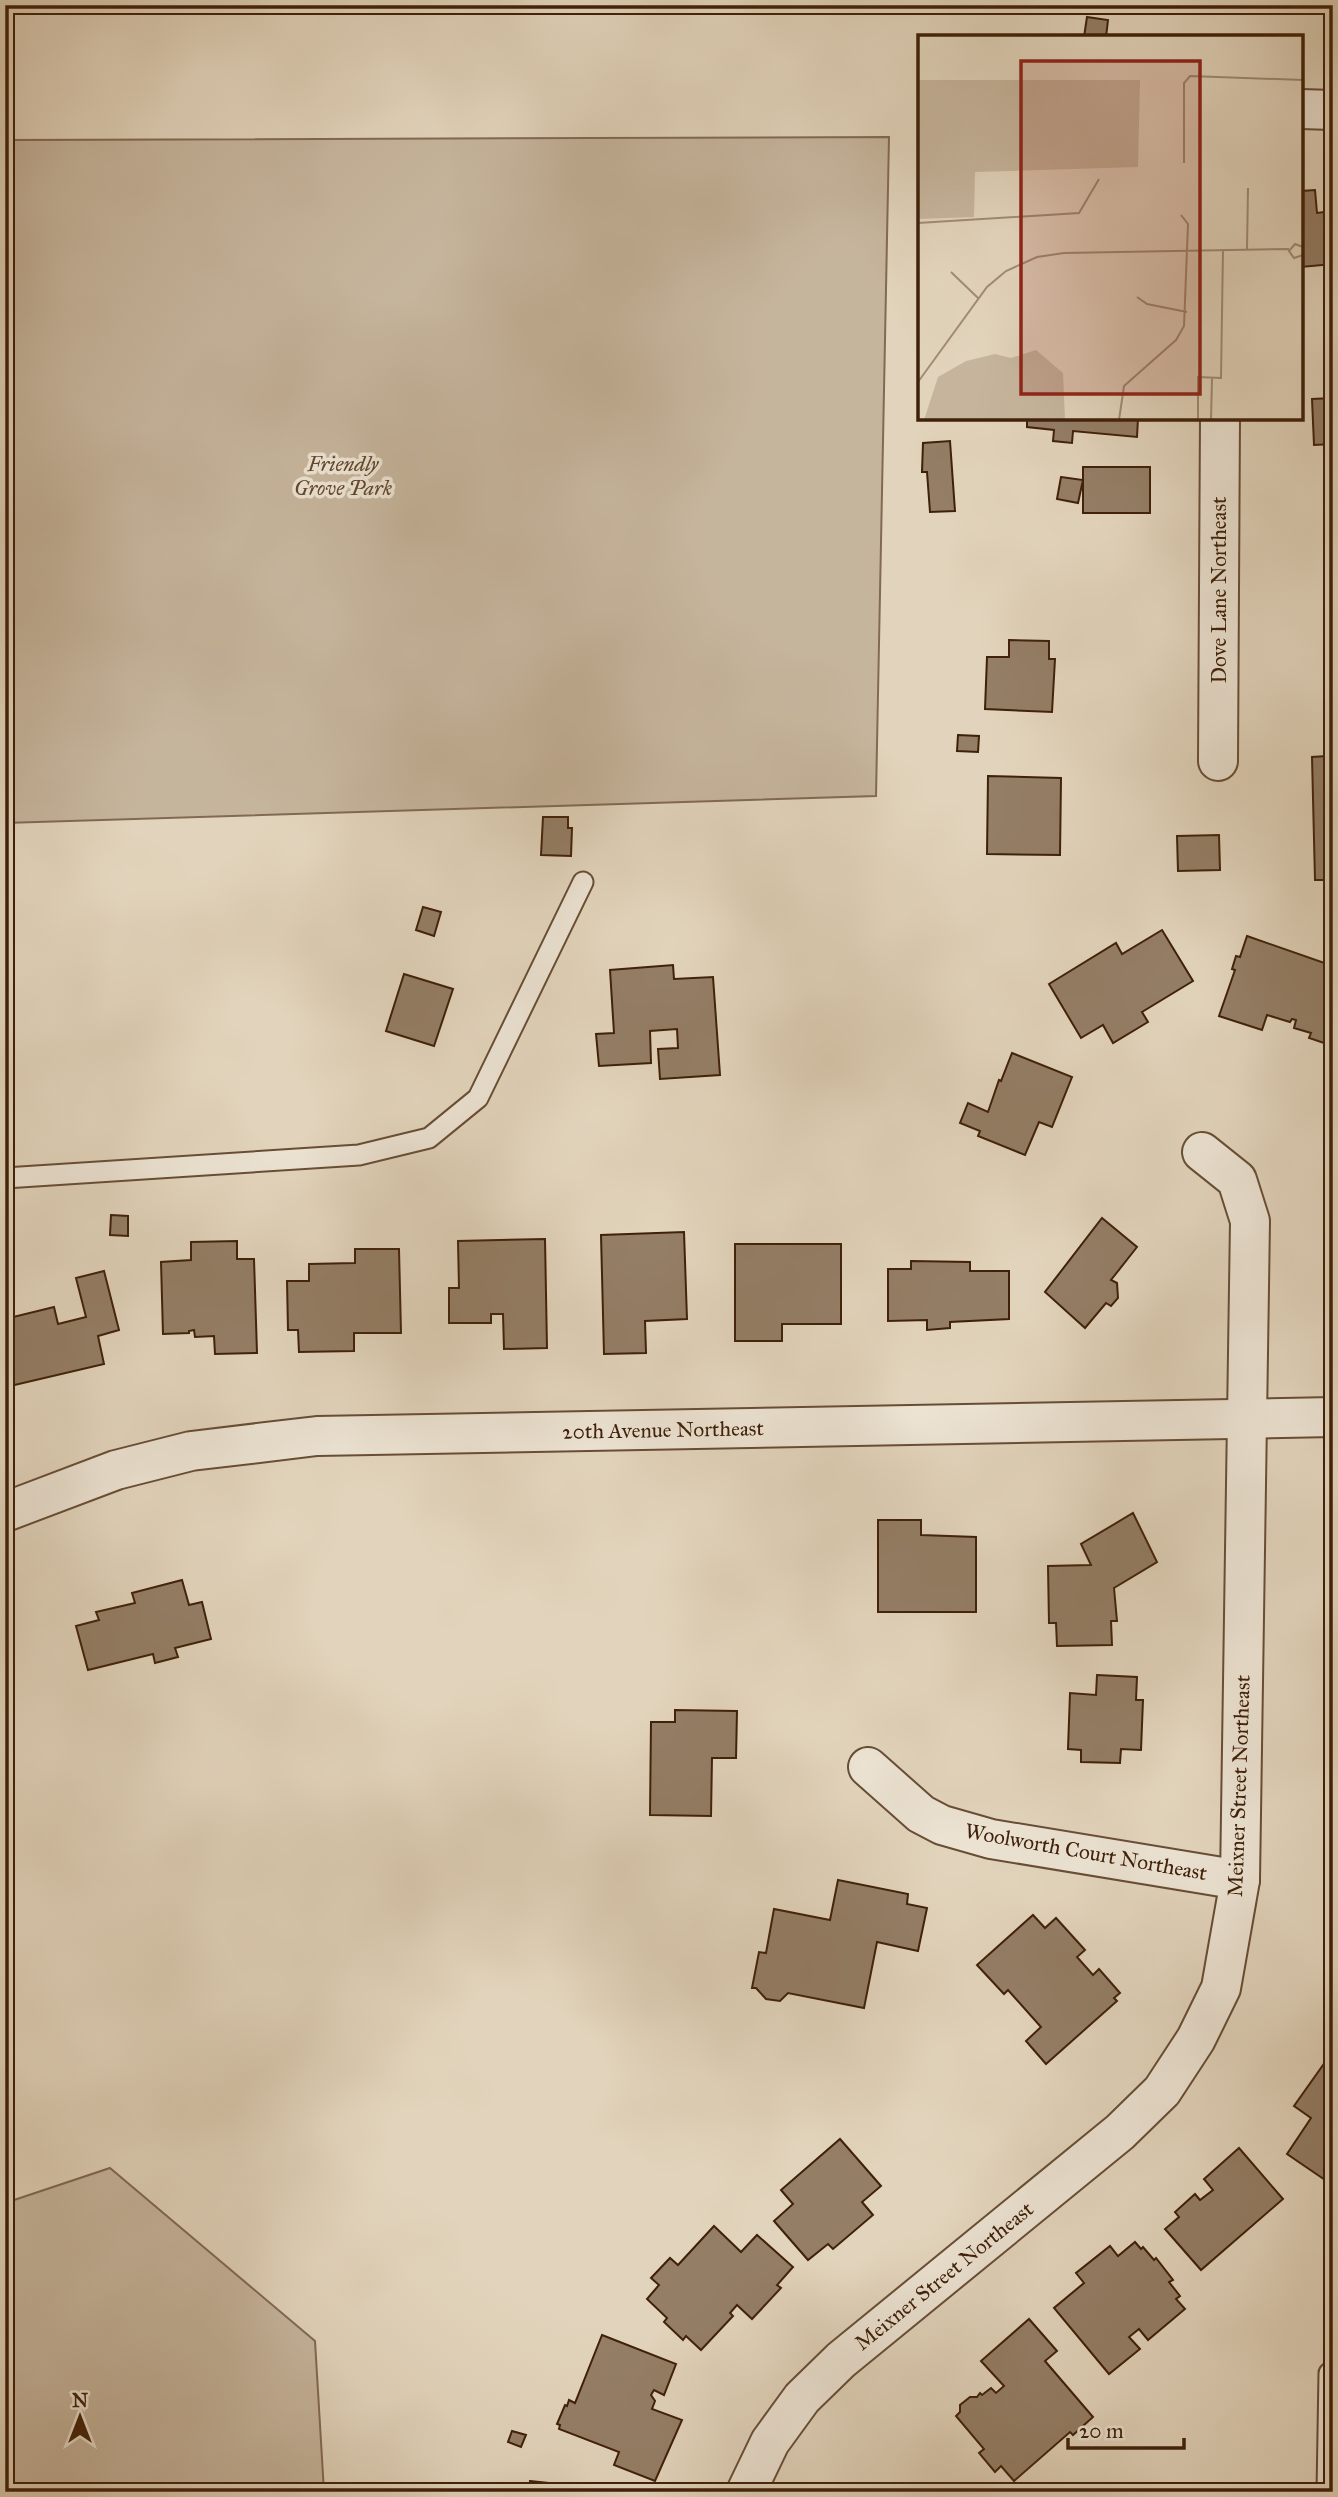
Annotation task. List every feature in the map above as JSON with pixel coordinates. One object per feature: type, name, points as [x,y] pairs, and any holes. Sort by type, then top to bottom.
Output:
[{"type":"street","points":[[1303,109],[1333,110]]},
{"type":"street","name":"Dove Lane Northeast","points":[[1217,761],[1220,420]]},
{"type":"street","name":"Meixner Street Northeast","points":[[746,2492],[770,2442],[802,2399],[841,2360],[1120,2132],[1162,2091],[1196,2039],[1221,1988],[1240,1880],[1250,1221],[1237,1180],[1202,1152]]},
{"type":"street","name":"20th Avenue Northeast","points":[[5,1512],[116,1470],[191,1451],[317,1436],[1333,1417]]},
{"type":"street","name":"Woolworth Court Northeast","points":[[867,1767],[921,1814],[942,1825],[990,1839],[1240,1880]]},
{"type":"lane","points":[[5,1178],[359,1155],[429,1138],[478,1098],[583,882]]},
{"type":"lane","points":[[1327,2492],[1329,2373],[1333,2374]]},
{"type":"green space","name":"Friendly Grove Park","points":[[889,137],[876,796],[5,823],[5,140]]},
{"type":"green space","points":[[110,2168],[315,2341],[324,2492],[5,2492],[5,2203]]},
{"type":"building","points":[[1087,17],[1108,20],[1106,35],[1084,35]]},
{"type":"building","points":[[1315,190],[1317,213],[1333,211],[1333,264],[1303,267],[1303,191]]},
{"type":"building","points":[[1333,398],[1333,444],[1314,445],[1312,399]]},
{"type":"building","points":[[1027,420],[1138,420],[1137,437],[1073,431],[1072,443],[1053,441],[1054,430],[1027,427]]},
{"type":"building","points":[[950,441],[955,511],[930,512],[927,472],[922,472],[923,443]]},
{"type":"building","points":[[1083,467],[1150,467],[1150,513],[1083,513]]},
{"type":"building","points":[[1061,477],[1083,480],[1078,503],[1057,499]]},
{"type":"building","points":[[1009,640],[1049,641],[1049,659],[1055,659],[1052,712],[985,709],[987,657],[1009,657]]},
{"type":"building","points":[[1326,698],[1333,698],[1333,880],[1315,880],[1312,757],[1327,756]]},
{"type":"building","points":[[958,735],[979,736],[978,752],[957,751]]},
{"type":"building","points":[[988,776],[1061,778],[1060,855],[987,854]]},
{"type":"building","points":[[543,817],[568,817],[568,828],[572,828],[571,856],[541,855]]},
{"type":"building","points":[[1219,835],[1220,870],[1178,871],[1177,836]]},
{"type":"building","points":[[423,907],[441,912],[434,936],[416,930]]},
{"type":"building","points":[[1162,930],[1193,981],[1142,1012],[1148,1022],[1113,1043],[1103,1025],[1081,1038],[1049,984],[1116,943],[1122,954]]},
{"type":"building","points":[[1247,936],[1333,966],[1333,1046],[1309,1038],[1311,1033],[1294,1028],[1296,1020],[1292,1019],[1290,1022],[1267,1015],[1262,1030],[1219,1016],[1235,970],[1232,969],[1236,956],[1240,957]]},
{"type":"building","points":[[673,965],[674,979],[713,977],[720,1075],[660,1079],[658,1049],[678,1048],[677,1029],[650,1031],[651,1063],[599,1066],[596,1034],[614,1033],[610,970]]},
{"type":"building","points":[[404,974],[453,989],[434,1046],[386,1031]]},
{"type":"building","points":[[1012,1053],[1072,1077],[1052,1127],[1039,1122],[1025,1155],[978,1136],[980,1131],[960,1123],[968,1103],[988,1112]]},
{"type":"building","points":[[111,1215],[128,1216],[128,1236],[110,1235]]},
{"type":"building","points":[[1102,1218],[1137,1247],[1111,1280],[1117,1283],[1118,1298],[1111,1306],[1106,1303],[1085,1328],[1045,1292]]},
{"type":"building","points":[[684,1232],[687,1319],[645,1321],[646,1353],[604,1354],[601,1235]]},
{"type":"building","points":[[545,1239],[547,1348],[504,1349],[503,1314],[491,1314],[491,1323],[449,1323],[449,1288],[459,1288],[458,1241]]},
{"type":"building","points":[[237,1241],[237,1259],[254,1259],[257,1353],[215,1354],[214,1336],[195,1337],[194,1330],[189,1333],[163,1334],[161,1262],[191,1260],[191,1242]]},
{"type":"building","points":[[735,1244],[841,1244],[841,1324],[782,1324],[782,1341],[735,1341]]},
{"type":"building","points":[[355,1249],[399,1249],[401,1333],[354,1333],[354,1351],[299,1352],[298,1330],[288,1330],[287,1281],[309,1281],[309,1264],[355,1263]]},
{"type":"building","points":[[911,1261],[970,1262],[970,1271],[1009,1271],[1009,1319],[950,1322],[950,1328],[927,1330],[927,1320],[888,1321],[888,1269],[911,1269]]},
{"type":"building","points":[[104,1271],[119,1330],[98,1336],[104,1364],[6,1387],[5,1319],[54,1307],[58,1324],[86,1317],[76,1278]]},
{"type":"building","points":[[1133,1513],[1157,1562],[1114,1588],[1117,1621],[1111,1621],[1112,1645],[1057,1646],[1056,1623],[1049,1623],[1048,1566],[1091,1565],[1081,1544]]},
{"type":"building","points":[[878,1520],[921,1520],[921,1535],[976,1537],[976,1612],[878,1612]]},
{"type":"building","points":[[182,1580],[189,1605],[202,1602],[211,1639],[175,1648],[178,1657],[155,1663],[153,1654],[88,1670],[76,1626],[99,1620],[96,1612],[135,1603],[132,1593]]},
{"type":"building","points":[[1097,1675],[1137,1677],[1136,1700],[1143,1700],[1141,1750],[1121,1749],[1120,1763],[1081,1762],[1081,1750],[1068,1749],[1070,1693],[1096,1695]]},
{"type":"building","points":[[675,1710],[737,1711],[736,1758],[712,1758],[711,1816],[650,1815],[651,1722],[675,1722]]},
{"type":"building","points":[[838,1880],[908,1894],[907,1904],[927,1908],[918,1951],[877,1942],[864,2008],[788,1993],[780,2001],[766,1999],[756,1988],[752,1988],[759,1952],[766,1953],[774,1909],[830,1920]]},
{"type":"building","points":[[1033,1915],[1045,1928],[1056,1918],[1085,1950],[1077,1957],[1093,1975],[1099,1969],[1120,1993],[1114,1998],[1117,2001],[1046,2064],[1026,2041],[1041,2027],[1008,1990],[1004,1994],[977,1965]]},
{"type":"building","points":[[1333,2051],[1331,2184],[1287,2154],[1311,2118],[1294,2106]]},
{"type":"building","points":[[840,2139],[881,2186],[862,2202],[873,2215],[833,2249],[828,2244],[808,2260],[774,2221],[793,2204],[781,2190]]},
{"type":"building","points":[[1239,2148],[1283,2199],[1201,2270],[1165,2229],[1179,2217],[1175,2212],[1195,2194],[1200,2200],[1213,2190],[1204,2179]]},
{"type":"building","points":[[714,2226],[741,2252],[757,2235],[793,2267],[777,2285],[781,2288],[752,2319],[737,2305],[730,2313],[733,2316],[701,2350],[686,2336],[683,2340],[664,2322],[667,2318],[647,2299],[659,2285],[651,2278],[670,2258],[678,2265]]},
{"type":"building","points":[[1135,2242],[1154,2260],[1156,2258],[1173,2280],[1169,2282],[1180,2296],[1176,2299],[1185,2309],[1148,2340],[1139,2329],[1129,2337],[1140,2349],[1109,2374],[1054,2308],[1084,2283],[1076,2273],[1110,2246],[1118,2256]]},
{"type":"building","points":[[1029,2319],[1057,2351],[1045,2361],[1093,2417],[1073,2435],[1070,2432],[1014,2481],[1001,2466],[995,2472],[979,2453],[984,2449],[956,2416],[960,2412],[960,2405],[970,2397],[977,2397],[980,2393],[982,2395],[991,2388],[996,2393],[1004,2386],[981,2361]]},
{"type":"building","points":[[602,2335],[676,2364],[664,2395],[654,2390],[651,2395],[655,2401],[652,2409],[682,2420],[655,2481],[614,2465],[619,2452],[559,2429],[560,2425],[557,2424],[569,2400],[575,2403]]},
{"type":"building","points":[[512,2431],[526,2435],[521,2447],[508,2442]]},
{"type":"building","points":[[530,2481],[615,2490],[615,2492],[529,2492]]}]
